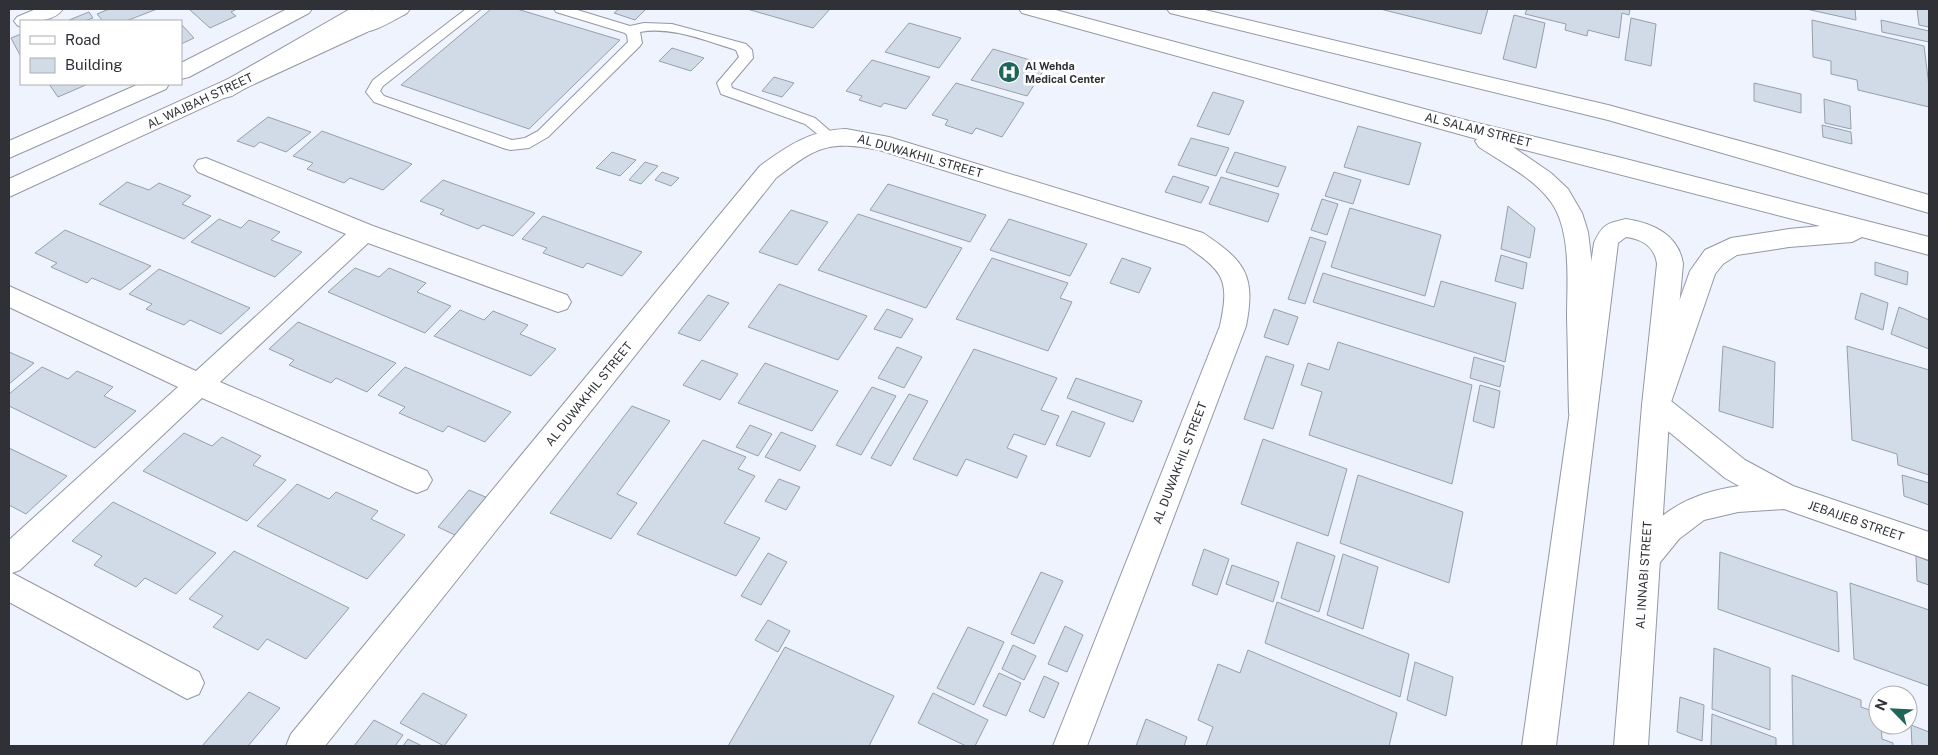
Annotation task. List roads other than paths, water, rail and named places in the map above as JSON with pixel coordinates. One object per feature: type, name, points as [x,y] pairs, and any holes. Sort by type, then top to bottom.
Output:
[{"type":"street","points":[[27,20],[53,9]]},
{"type":"street","points":[[182,71],[302,9]]},
{"type":"street","name":"AL WAJBAH STREET","points":[[9,190],[224,91],[362,18],[389,9]]},
{"type":"street","points":[[362,18],[400,9]]},
{"type":"street","name":"AL SALAM STREET","points":[[1029,9],[1469,129],[1618,164],[1929,246]]},
{"type":"street","points":[[1176,9],[1295,39],[1436,70],[1591,108],[1778,158],[1929,204]]},
{"type":"street","points":[[9,150],[156,85]]},
{"type":"street","points":[[1469,129],[1543,178],[1559,195],[1570,213],[1576,232],[1579,265],[1583,413]]},
{"type":"street","name":"AL DUWAKHIL STREET","points":[[303,746],[768,172],[790,155],[818,139],[853,136],[1194,239],[1220,256],[1236,277],[1239,301],[1233,326],[1070,746]]},
{"type":"street","points":[[206,166],[364,232],[558,302]]},
{"type":"street","points":[[1539,746],[1607,236],[1614,230],[1638,230],[1661,243],[1669,253],[1670,264],[1656,405]]},
{"type":"street","points":[[1656,405],[1703,272],[1714,257],[1731,246],[1753,242],[1874,231]]},
{"type":"street","points":[[9,560],[364,232]]},
{"type":"street","points":[[9,296],[200,385],[417,480]]},
{"type":"street","name":"JEBAIJEB STREET","points":[[1656,405],[1735,469],[1784,496],[1929,546]]},
{"type":"street","name":"AL INNABI STREET","points":[[1631,746],[1656,405]]},
{"type":"street","name":"JEBAIJEB STREET","points":[[1646,556],[1669,528],[1695,510],[1726,499],[1784,496]]},
{"type":"street","points":[[9,586],[187,683]]},
{"type":"lane","points":[[474,9],[378,83],[374,87],[374,96],[504,143],[511,145],[529,143],[543,134],[635,43],[636,38],[630,30]]},
{"type":"lane","points":[[561,9],[630,30],[640,27],[662,26],[741,47],[745,50],[746,58],[724,83],[726,91],[798,116],[816,125],[830,137]]},
{"type":"place","name":"Al Wehda Medical Center","points":[[1009,72]]}]
